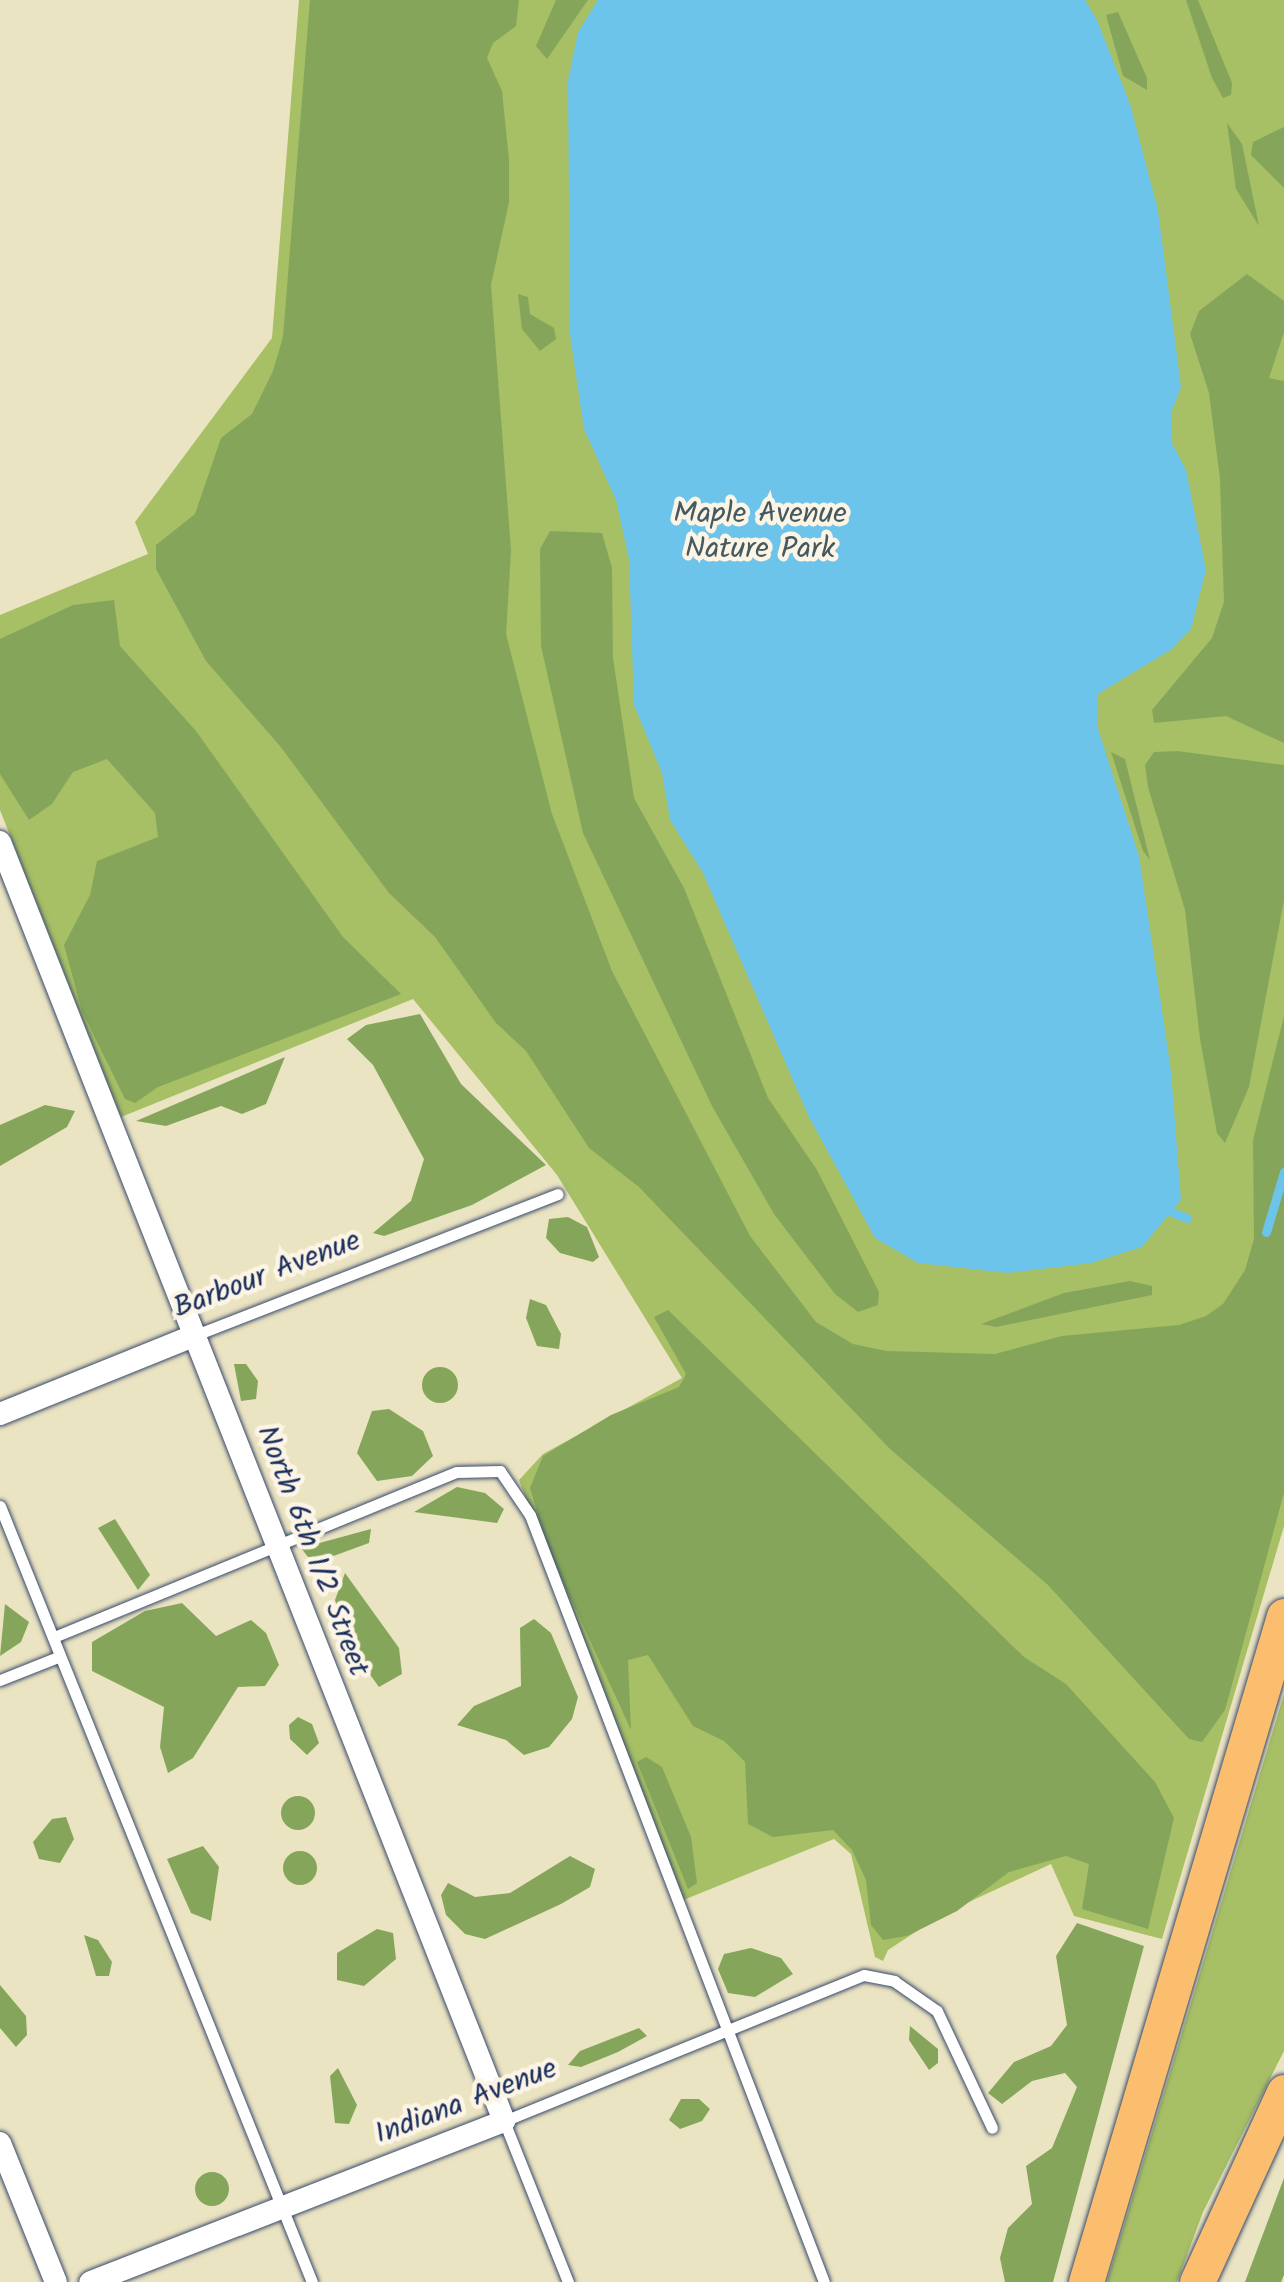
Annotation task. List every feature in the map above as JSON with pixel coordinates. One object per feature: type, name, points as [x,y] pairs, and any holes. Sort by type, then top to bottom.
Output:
[{"type":"main road","points":[[1086,2282],[1284,1616]]},
{"type":"main road","points":[[1197,2282],[1284,2092]]},
{"type":"street","name":"North 6th 1/2 Street","points":[[0,842],[504,2120]]},
{"type":"street","name":"Barbour Avenue","points":[[0,1414],[196,1335]]},
{"type":"street","name":"Indiana Avenue","points":[[90,2282],[504,2120]]},
{"type":"street","points":[[0,2144],[56,2282]]},
{"type":"lane","name":"Barbour Avenue","points":[[196,1335],[557,1194]]},
{"type":"lane","points":[[54,1637],[278,1542],[457,1472],[484,1466],[500,1471],[523,1500],[824,2282]]},
{"type":"lane","points":[[0,1506],[312,2282]]},
{"type":"lane","points":[[0,1680],[58,1657]]},
{"type":"lane","name":"Indiana Avenue","points":[[504,2120],[864,1975],[894,1981],[938,2012],[992,2128]]},
{"type":"lane","name":"North 6th 1/2 Street","points":[[504,2120],[568,2282]]},
{"type":"green space","name":"Maple Avenue Nature Park","points":[[299,0],[1284,0],[1284,1526],[1162,1939],[1074,1916],[1051,1864],[943,1914],[888,1950],[883,1961],[875,1957],[851,1854],[834,1839],[681,1901],[519,1480],[543,1454],[682,1378],[557,1175],[413,999],[121,1117],[0,810],[0,615],[148,554],[135,522],[272,338]]},
{"type":"green space","points":[[310,0],[519,0],[516,26],[493,43],[487,58],[502,91],[509,160],[509,202],[491,285],[511,551],[506,634],[552,814],[612,971],[750,1236],[816,1322],[853,1344],[886,1351],[995,1354],[1062,1336],[1179,1325],[1206,1316],[1223,1304],[1245,1270],[1254,1239],[1253,1140],[1284,1016],[1284,1493],[1225,1710],[1202,1742],[1189,1739],[1048,1585],[890,1449],[639,1187],[589,1148],[526,1051],[496,1023],[435,937],[389,893],[280,746],[206,661],[156,569],[156,545],[195,514],[221,438],[252,414],[273,371],[283,337]]},
{"type":"green space","points":[[556,0],[588,0],[547,59],[536,46]]},
{"type":"green space","points":[[1186,0],[1198,0],[1232,83],[1231,95],[1223,98],[1212,78]]},
{"type":"green space","points":[[1118,12],[1147,78],[1147,90],[1123,76],[1106,15]]},
{"type":"green space","points":[[1227,123],[1242,144],[1259,226],[1236,189]]},
{"type":"green space","points":[[1284,127],[1284,188],[1251,155],[1253,142]]},
{"type":"green space","points":[[1247,274],[1284,301],[1284,332],[1269,378],[1284,381],[1284,743],[1226,716],[1154,723],[1152,710],[1212,638],[1224,602],[1220,479],[1209,393],[1190,334],[1199,311]]},
{"type":"green space","points":[[518,294],[528,297],[530,314],[554,328],[556,339],[540,351],[522,329]]},
{"type":"green space","points":[[550,531],[602,533],[612,568],[613,658],[634,798],[684,888],[768,1098],[817,1170],[879,1292],[878,1305],[858,1312],[835,1294],[774,1214],[712,1106],[583,833],[541,646],[540,549]]},
{"type":"green space","points":[[114,600],[120,646],[196,731],[343,937],[401,994],[158,1087],[135,1103],[125,1099],[82,1011],[64,945],[90,895],[97,861],[158,837],[155,813],[107,759],[73,772],[52,804],[29,820],[0,774],[0,639],[73,605]]},
{"type":"green space","points":[[1177,751],[1284,765],[1284,900],[1249,1087],[1225,1143],[1217,1133],[1200,1039],[1185,910],[1145,765],[1154,752]]},
{"type":"green space","points":[[1111,752],[1125,759],[1150,860],[1143,851]]},
{"type":"green space","points":[[420,1014],[461,1084],[546,1165],[472,1205],[384,1236],[373,1233],[411,1201],[424,1159],[373,1065],[347,1039],[366,1025]]},
{"type":"green space","points":[[285,1057],[266,1104],[242,1114],[221,1106],[166,1126],[136,1121]]},
{"type":"green space","points":[[45,1105],[75,1111],[67,1127],[0,1166],[0,1125]]},
{"type":"green space","points":[[568,1217],[587,1227],[599,1257],[593,1262],[560,1253],[546,1238],[549,1219]]},
{"type":"green space","points":[[1130,1281],[1152,1286],[1152,1295],[996,1327],[981,1324],[1064,1293]]},
{"type":"green space","points":[[530,1299],[546,1305],[561,1334],[559,1349],[537,1346],[526,1318]]},
{"type":"green space","points":[[668,1310],[1024,1657],[1066,1684],[1155,1782],[1174,1818],[1148,1929],[1082,1909],[1089,1864],[1066,1856],[1009,1872],[957,1911],[907,1936],[883,1940],[871,1925],[866,1880],[852,1850],[833,1830],[773,1837],[748,1824],[745,1762],[724,1741],[693,1726],[648,1655],[628,1660],[631,1730],[549,1551],[530,1488],[543,1456],[611,1415],[679,1387],[686,1374],[654,1317]]},
{"type":"green space","points":[[234,1364],[246,1364],[258,1381],[256,1399],[241,1401]]},
{"type":"green space","points":[[440,1367],[453,1372],[458,1385],[453,1398],[440,1403],[427,1398],[422,1385],[427,1372]]},
{"type":"green space","points":[[389,1409],[423,1431],[433,1456],[412,1476],[377,1481],[357,1453],[372,1411]]},
{"type":"green space","points":[[457,1487],[485,1493],[504,1509],[497,1523],[414,1512]]},
{"type":"green space","points":[[115,1519],[150,1575],[138,1590],[98,1528]]},
{"type":"green space","points":[[371,1529],[369,1543],[328,1558],[308,1557],[301,1548]]},
{"type":"green space","points":[[345,1573],[399,1648],[402,1674],[379,1687],[350,1647],[335,1600]]},
{"type":"green space","points":[[182,1603],[216,1636],[251,1620],[266,1633],[279,1665],[265,1686],[238,1687],[193,1758],[168,1773],[160,1747],[164,1707],[92,1671],[92,1642],[145,1611]]},
{"type":"green space","points":[[5,1604],[29,1622],[21,1642],[0,1656]]},
{"type":"green space","points":[[534,1619],[551,1633],[578,1697],[572,1719],[549,1747],[524,1755],[506,1740],[457,1725],[474,1706],[521,1686],[520,1628]]},
{"type":"green space","points":[[1284,1694],[1284,2051],[1203,2212],[1177,2282],[1107,2282]]},
{"type":"green space","points":[[298,1717],[312,1724],[319,1743],[307,1755],[290,1739],[289,1725]]},
{"type":"green space","points":[[646,1757],[662,1767],[691,1837],[697,1883],[688,1889],[637,1762]]},
{"type":"green space","points":[[298,1796],[310,1801],[315,1813],[310,1825],[298,1830],[286,1825],[281,1813],[286,1801]]},
{"type":"green space","points":[[66,1817],[74,1839],[60,1863],[39,1859],[33,1842],[52,1819]]},
{"type":"green space","points":[[203,1846],[219,1867],[211,1921],[191,1913],[167,1859]]},
{"type":"green space","points":[[300,1851],[312,1856],[317,1868],[312,1880],[300,1885],[288,1880],[283,1868],[288,1856]]},
{"type":"green space","points":[[570,1856],[595,1869],[590,1887],[561,1904],[485,1939],[465,1934],[446,1915],[441,1895],[448,1883],[475,1897],[510,1893]]},
{"type":"green space","points":[[1077,1923],[1144,1946],[1053,2282],[1005,2282],[1000,2258],[1008,2228],[1032,2204],[1026,2166],[1052,2148],[1077,2087],[1065,2073],[1032,2081],[1002,2104],[988,2093],[1014,2062],[1051,2046],[1067,2025],[1056,1956]]},
{"type":"green space","points":[[377,1929],[393,1933],[396,1959],[364,1986],[337,1980],[337,1953]]},
{"type":"green space","points":[[84,1935],[98,1940],[112,1962],[109,1976],[96,1976]]},
{"type":"green space","points":[[751,1948],[781,1958],[793,1974],[755,1997],[728,1993],[718,1969],[724,1954]]},
{"type":"green space","points":[[0,1985],[26,2016],[27,2035],[16,2047],[0,2028]]},
{"type":"green space","points":[[910,2026],[938,2049],[938,2063],[929,2070],[909,2040]]},
{"type":"green space","points":[[639,2028],[647,2036],[618,2052],[581,2067],[568,2065],[580,2051]]},
{"type":"green space","points":[[338,2068],[357,2105],[349,2124],[335,2123],[330,2076]]},
{"type":"green space","points":[[681,2099],[699,2099],[710,2109],[702,2121],[680,2129],[669,2120]]},
{"type":"green space","points":[[212,2172],[224,2177],[229,2189],[224,2201],[212,2206],[200,2201],[195,2189],[200,2177]]},
{"type":"green space","points":[[1284,2178],[1284,2275],[1281,2282],[1245,2282]]},
{"type":"water","points":[[598,0],[1085,0],[1097,20],[1130,104],[1158,210],[1181,387],[1171,413],[1172,443],[1186,470],[1206,570],[1191,629],[1172,649],[1098,694],[1098,729],[1139,856],[1171,1071],[1181,1200],[1142,1247],[1091,1263],[1008,1273],[918,1263],[875,1238],[809,1117],[703,873],[670,820],[662,773],[634,705],[629,559],[616,500],[584,429],[570,335],[568,81],[578,32]]},
{"type":"waterway","points":[[1266,1232],[1284,1172]]},
{"type":"waterway","points":[[1162,1208],[1187,1218]]}]
